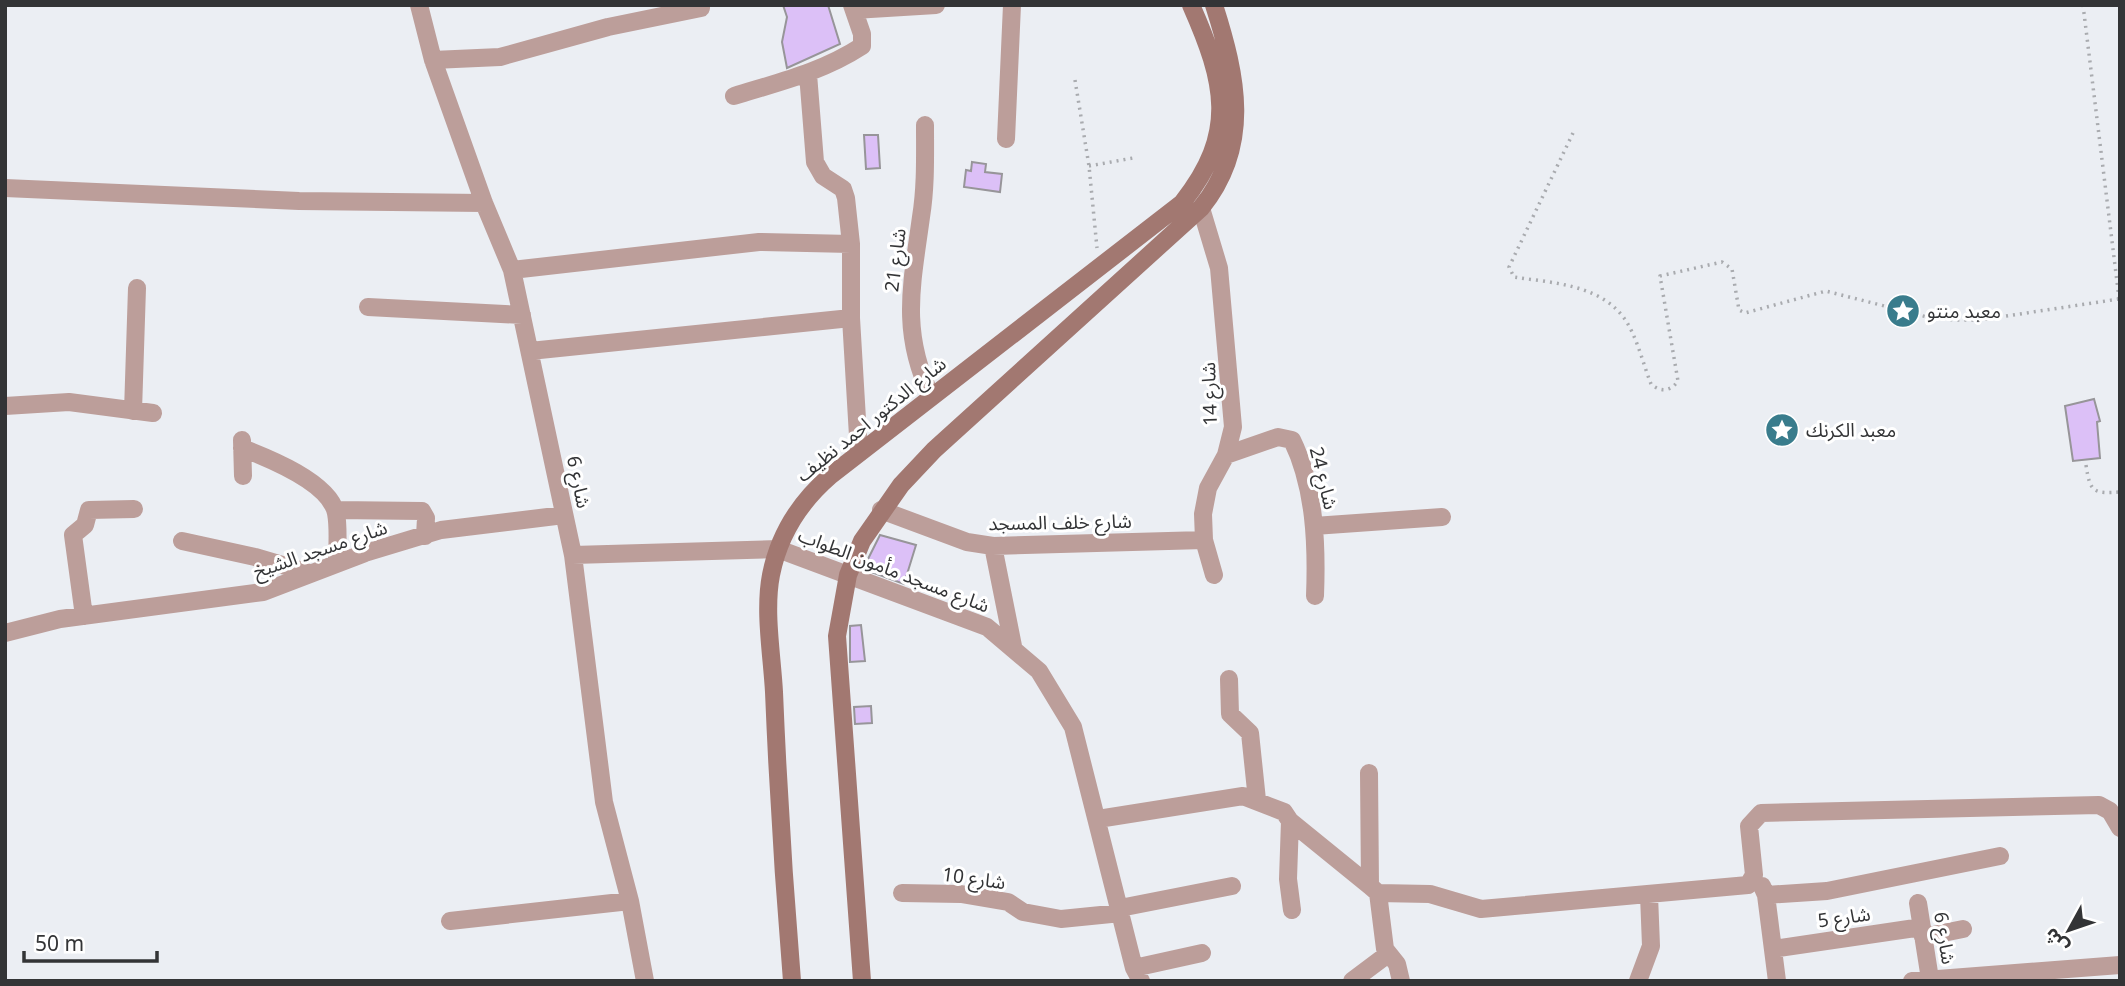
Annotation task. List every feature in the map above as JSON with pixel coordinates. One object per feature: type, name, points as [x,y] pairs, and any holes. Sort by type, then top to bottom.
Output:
[{"type":"main road","name":"شارع الدكتور احمد نظيف","points":[[792,981],[782,861],[771,623],[771,578],[778,549],[808,495],[931,396],[1182,203],[1201,178],[1215,149],[1222,118],[1221,86],[1213,56],[1191,5]]},
{"type":"main road","points":[[862,981],[837,636],[848,575],[862,541],[881,510],[934,450],[1201,208],[1218,186],[1231,152],[1236,118],[1228,52],[1214,5]]},
{"type":"street","name":"شارع 6","points":[[419,5],[433,60],[484,203],[512,270],[573,555],[604,802],[630,901],[645,981]]},
{"type":"street","points":[[734,96],[808,74],[836,63],[862,46],[862,34],[853,8],[936,5]]},
{"type":"street","points":[[1006,139],[1012,5]]},
{"type":"street","points":[[433,60],[500,57],[608,27],[701,8]]},
{"type":"street","points":[[808,74],[815,162],[823,176],[843,189],[851,244],[851,318],[859,453]]},
{"type":"street","name":"شارع 21","points":[[925,125],[926,175],[912,262],[910,323],[920,373],[931,396]]},
{"type":"street","points":[[5,188],[299,201],[484,203]]},
{"type":"street","name":"شارع 14","points":[[1201,208],[1219,268],[1227,330],[1233,427],[1226,454],[1209,488],[1203,514],[1204,540],[1214,575]]},
{"type":"street","points":[[512,270],[758,242],[851,244]]},
{"type":"street","points":[[133,411],[137,288]]},
{"type":"street","points":[[369,307],[522,315]]},
{"type":"street","points":[[530,351],[851,318]]},
{"type":"street","points":[[5,406],[69,402],[153,413]]},
{"type":"street","name":"شارع 24","points":[[1226,454],[1278,437],[1292,440],[1307,485],[1314,526],[1315,596]]},
{"type":"street","points":[[243,476],[242,442],[288,466],[309,481],[335,510],[337,564]]},
{"type":"street","points":[[84,616],[74,535],[85,525],[89,510],[134,509]]},
{"type":"street","points":[[335,510],[422,511],[426,518],[425,536]]},
{"type":"street","name":"شارع خلف المسجد","points":[[881,510],[967,542],[993,546],[1204,540]]},
{"type":"street","name":"شارع مسجد الشيخ","points":[[5,633],[84,616],[263,592],[309,573],[452,527],[564,515]]},
{"type":"street","points":[[1314,526],[1442,517]]},
{"type":"street","points":[[183,541],[256,557],[309,573]]},
{"type":"street","points":[[993,546],[1013,646]]},
{"type":"street","name":"شارع مسجد مأمون الطواب","points":[[573,555],[778,549],[956,613],[987,627],[1013,646],[1039,671],[1073,727],[1138,974]]},
{"type":"street","points":[[1229,678],[1230,714],[1250,733],[1257,800]]},
{"type":"street","points":[[1369,773],[1374,889],[1388,954],[1398,964],[1401,981]]},
{"type":"street","points":[[1098,819],[1243,796],[1284,812],[1290,821],[1374,889],[1430,894],[1481,909],[1742,887],[1752,881],[1754,875],[1749,826],[1761,813],[2088,805],[2110,811],[2120,828]]},
{"type":"street","points":[[1290,821],[1288,879],[1292,910]]},
{"type":"street","points":[[1766,895],[1827,891],[2000,856]]},
{"type":"street","points":[[1754,875],[1766,895],[1777,981]]},
{"type":"street","name":"شارع 10","points":[[902,892],[961,894],[1007,902],[1023,912],[1061,919],[1120,911],[1233,886]]},
{"type":"street","points":[[1638,981],[1651,946],[1649,895]]},
{"type":"street","points":[[450,921],[630,901]]},
{"type":"street","name":"شارع 6","points":[[1918,903],[1922,932],[1921,980]]},
{"type":"street","name":"شارع 5","points":[[1773,949],[1963,929]]},
{"type":"street","points":[[1138,974],[1202,953]]},
{"type":"street","points":[[1352,981],[1388,954]]},
{"type":"street","points":[[1921,980],[2120,965]]},
{"type":"path","points":[[1573,134],[1510,272],[1514,277],[1585,289],[1614,307],[1626,320],[1651,384],[1660,390],[1671,388],[1678,381],[1660,276],[1722,262],[1732,269],[1740,310],[1745,313],[1826,291],[1927,317],[1955,320],[1980,320],[2120,299],[2083,5]]},
{"type":"path","points":[[1075,80],[1089,166],[1098,268]]},
{"type":"path","points":[[1089,166],[1133,158]]},
{"type":"path","points":[[2086,465],[2088,483],[2094,490],[2101,493],[2120,492]]},
{"type":"building","points":[[783,5],[828,5],[840,44],[787,68],[782,42],[787,17]]},
{"type":"building","points":[[864,135],[878,135],[880,168],[866,169]]},
{"type":"building","points":[[972,162],[986,164],[985,172],[1002,174],[1000,192],[964,187],[966,170],[971,171]]},
{"type":"building","points":[[2094,399],[2100,421],[2097,422],[2100,458],[2073,461],[2065,406]]},
{"type":"building","points":[[880,535],[916,545],[904,584],[863,569]]},
{"type":"building","points":[[861,625],[865,661],[850,662],[850,626]]},
{"type":"building","points":[[871,706],[872,723],[855,724],[854,707]]},
{"type":"place","name":"معبد منتو","points":[[1903,311]]},
{"type":"place","name":"معبد الكرنك","points":[[1782,430]]}]
